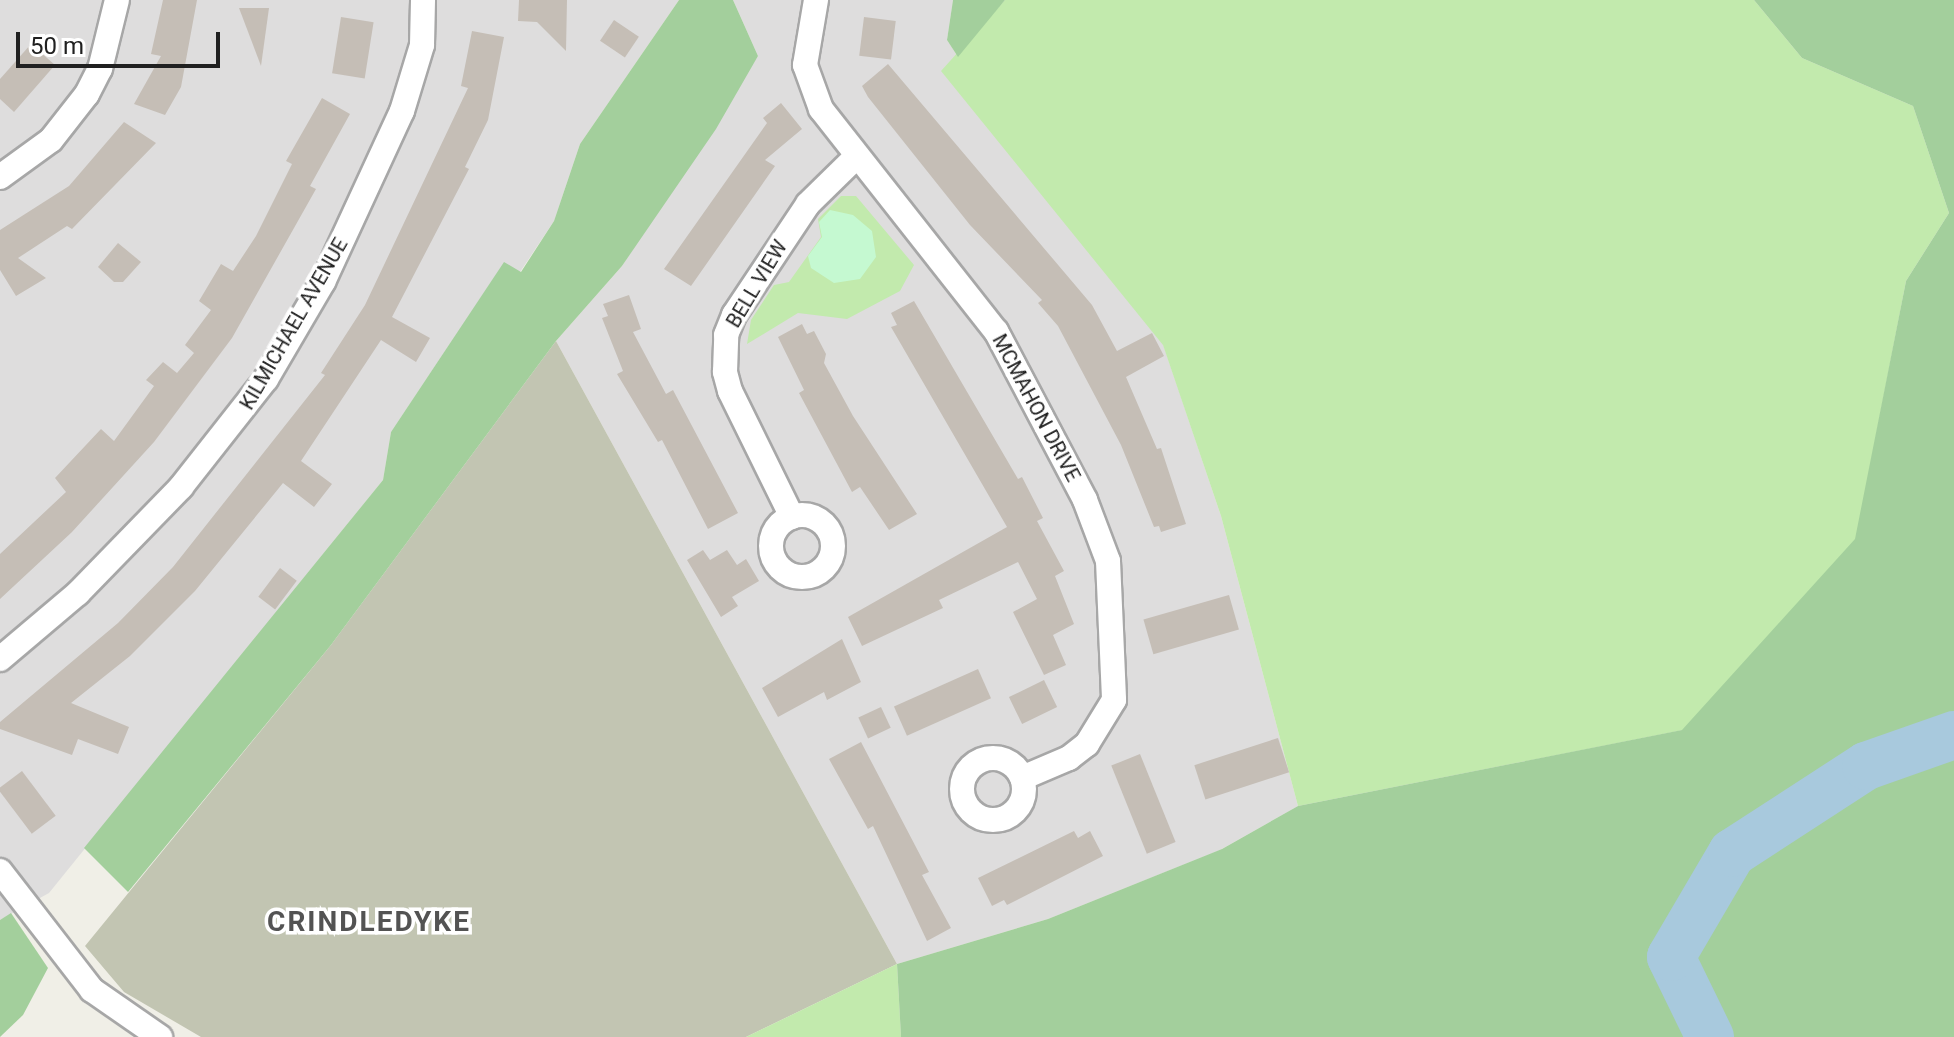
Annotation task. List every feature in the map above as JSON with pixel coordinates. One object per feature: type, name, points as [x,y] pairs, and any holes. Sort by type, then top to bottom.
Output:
[{"type":"street","points":[[0,177],[51,140],[87,94],[100,69],[117,0]]},
{"type":"street","name":"KILMICHAEL AVENUE","points":[[0,659],[78,593],[181,487],[266,379],[323,282],[402,111],[422,45],[423,0]]},
{"type":"street","name":"MCMAHON DRIVE","points":[[816,0],[805,44],[810,87],[855,158],[996,331],[1085,500],[1108,561],[1114,700],[1087,744],[1069,758],[1022,778]]},
{"type":"street","name":"BELL VIEW","points":[[792,517],[730,391],[725,372],[726,335],[734,315],[808,204],[855,158]]},
{"type":"street","points":[[0,871],[92,990],[160,1037]]},
{"type":"shaded area","points":[[0,0],[679,0],[580,144],[554,221],[520,272],[504,263],[391,432],[383,480],[49,893],[0,920]]},
{"type":"shaded area","points":[[733,0],[953,0],[947,40],[958,57],[942,71],[1163,344],[1221,516],[1298,806],[1220,850],[1048,919],[897,964],[556,341],[622,266],[758,56]]},
{"type":"shaded area","points":[[556,341],[897,964],[746,1037],[201,1037],[124,992],[85,946],[331,645]]},
{"type":"green space","points":[[679,0],[733,0],[758,56],[716,129],[622,266],[556,341],[331,645],[128,892],[84,848],[383,480],[391,432],[504,262],[521,272],[554,221],[580,144]]},
{"type":"green space","points":[[953,0],[1005,0],[958,57],[947,40]]},
{"type":"green space","points":[[1005,0],[1754,0],[1802,58],[1913,106],[1949,213],[1906,281],[1856,539],[1683,730],[1298,806],[1221,516],[1163,345],[941,71]]},
{"type":"green space","points":[[1754,0],[1954,0],[1954,1037],[901,1037],[897,964],[1048,919],[1222,849],[1298,806],[1682,730],[1855,539],[1906,281],[1949,213],[1913,106],[1802,58]]},
{"type":"green space","points":[[841,196],[856,196],[914,265],[900,291],[847,319],[798,313],[747,344],[751,320],[774,285],[789,282],[821,237],[818,219]]},
{"type":"green space","points":[[830,210],[853,215],[872,231],[876,257],[860,279],[834,283],[811,268],[808,256],[822,237],[819,222]]},
{"type":"green space","points":[[11,913],[48,968],[23,1015],[0,1037],[0,920]]},
{"type":"green space","points":[[897,964],[901,1037],[746,1037]]},
{"type":"building","points":[[163,0],[197,0],[181,87],[165,115],[134,104],[161,56],[151,54]]},
{"type":"building","points":[[519,0],[567,0],[566,51],[537,22],[518,21]]},
{"type":"building","points":[[239,8],[269,8],[261,66]]},
{"type":"building","points":[[341,17],[374,22],[365,78],[332,73]]},
{"type":"building","points":[[864,17],[896,21],[891,60],[859,56]]},
{"type":"building","points":[[614,20],[639,37],[625,58],[600,41]]},
{"type":"building","points":[[472,31],[504,37],[488,120],[465,167],[469,169],[392,317],[430,338],[416,362],[381,340],[301,461],[332,484],[314,507],[283,483],[195,591],[130,656],[71,703],[129,727],[118,754],[78,739],[72,755],[0,729],[0,722],[118,623],[173,567],[325,375],[321,373],[365,305],[468,88],[461,86]]},
{"type":"building","points":[[31,44],[55,65],[14,112],[0,99],[0,79]]},
{"type":"building","points":[[888,64],[1092,305],[1117,351],[1152,333],[1164,356],[1126,377],[1157,449],[1161,448],[1186,524],[1161,532],[1159,526],[1154,527],[1121,445],[1058,326],[1038,303],[1042,300],[970,225],[868,97],[862,86]]},
{"type":"building","points":[[322,98],[350,114],[310,186],[316,189],[232,338],[154,442],[72,532],[0,599],[0,554],[66,492],[55,478],[101,429],[114,441],[154,386],[146,380],[163,362],[177,373],[194,353],[185,345],[211,310],[199,301],[221,264],[233,271],[256,236],[292,164],[286,161]]},
{"type":"building","points":[[781,103],[802,129],[765,160],[775,166],[691,286],[664,269],[767,123],[763,118]]},
{"type":"building","points":[[124,122],[156,143],[72,229],[67,226],[18,258],[46,278],[16,296],[0,270],[0,230],[69,186]]},
{"type":"building","points":[[118,243],[141,262],[123,282],[114,282],[98,267]]},
{"type":"building","points":[[629,295],[641,329],[633,332],[666,394],[673,390],[738,513],[708,529],[662,440],[658,442],[617,374],[623,371],[602,318],[608,316],[603,304]]},
{"type":"building","points":[[914,301],[1018,479],[1022,477],[1043,518],[1037,521],[1064,571],[1055,576],[1074,624],[1053,635],[1066,665],[1044,675],[1013,612],[1037,599],[1018,562],[939,600],[943,608],[862,646],[848,617],[1007,527],[891,327],[897,325],[891,313]]},
{"type":"building","points":[[802,324],[807,334],[814,331],[826,354],[824,363],[853,416],[917,514],[889,530],[860,487],[852,492],[799,393],[804,390],[778,337]]},
{"type":"building","points":[[703,550],[710,560],[727,550],[737,565],[746,559],[759,581],[732,597],[738,606],[721,617],[687,560]]},
{"type":"building","points":[[280,568],[297,581],[275,609],[258,597]]},
{"type":"building","points":[[1229,595],[1239,630],[1153,654],[1143,620]]},
{"type":"building","points":[[842,639],[861,682],[827,700],[824,692],[778,717],[762,688]]},
{"type":"building","points":[[978,669],[991,698],[907,736],[894,706]]},
{"type":"building","points":[[1044,680],[1057,707],[1022,724],[1009,697]]},
{"type":"building","points":[[881,707],[891,728],[868,738],[858,718]]},
{"type":"building","points":[[1278,738],[1289,772],[1205,799],[1194,765]]},
{"type":"building","points":[[861,742],[929,872],[922,875],[951,928],[927,941],[873,826],[868,829],[829,759]]},
{"type":"building","points":[[1140,754],[1176,842],[1147,854],[1111,766]]},
{"type":"building","points":[[22,771],[56,816],[32,834],[0,792],[0,788]]},
{"type":"building","points":[[1074,831],[1078,838],[1090,831],[1103,856],[1007,905],[1004,900],[992,906],[978,878]]},
{"type":"waterway","points":[[1710,1037],[1671,957],[1732,853],[1866,766],[1954,735]]},
{"type":"district","name":"CRINDLEDYKE","points":[[369,922]]}]
